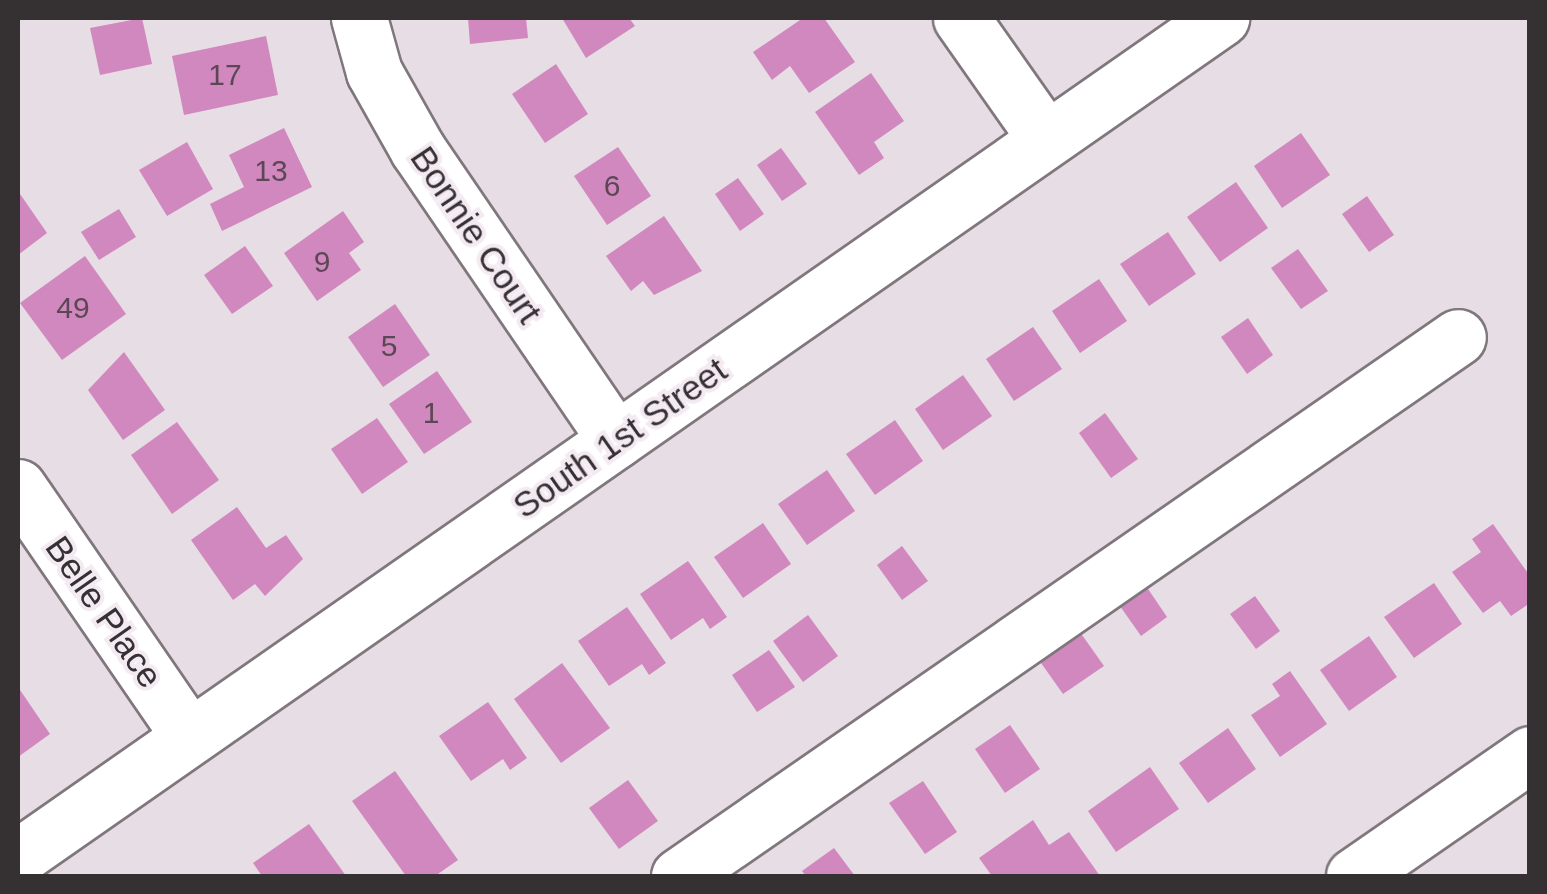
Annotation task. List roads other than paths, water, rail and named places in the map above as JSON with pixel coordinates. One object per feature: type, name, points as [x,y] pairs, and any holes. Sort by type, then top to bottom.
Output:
[{"type":"street","name":"Bonnie Court","points":[[359,18],[374,72],[418,150],[616,440]]},
{"type":"street","points":[[961,18],[1046,139]]},
{"type":"street","name":"South 1st Street","points":[[18,857],[1221,18]]},
{"type":"street","points":[[679,876],[1458,337]]},
{"type":"street","name":"Belle Place","points":[[18,487],[190,737]]},
{"type":"street","points":[[1354,876],[1530,754]]}]
